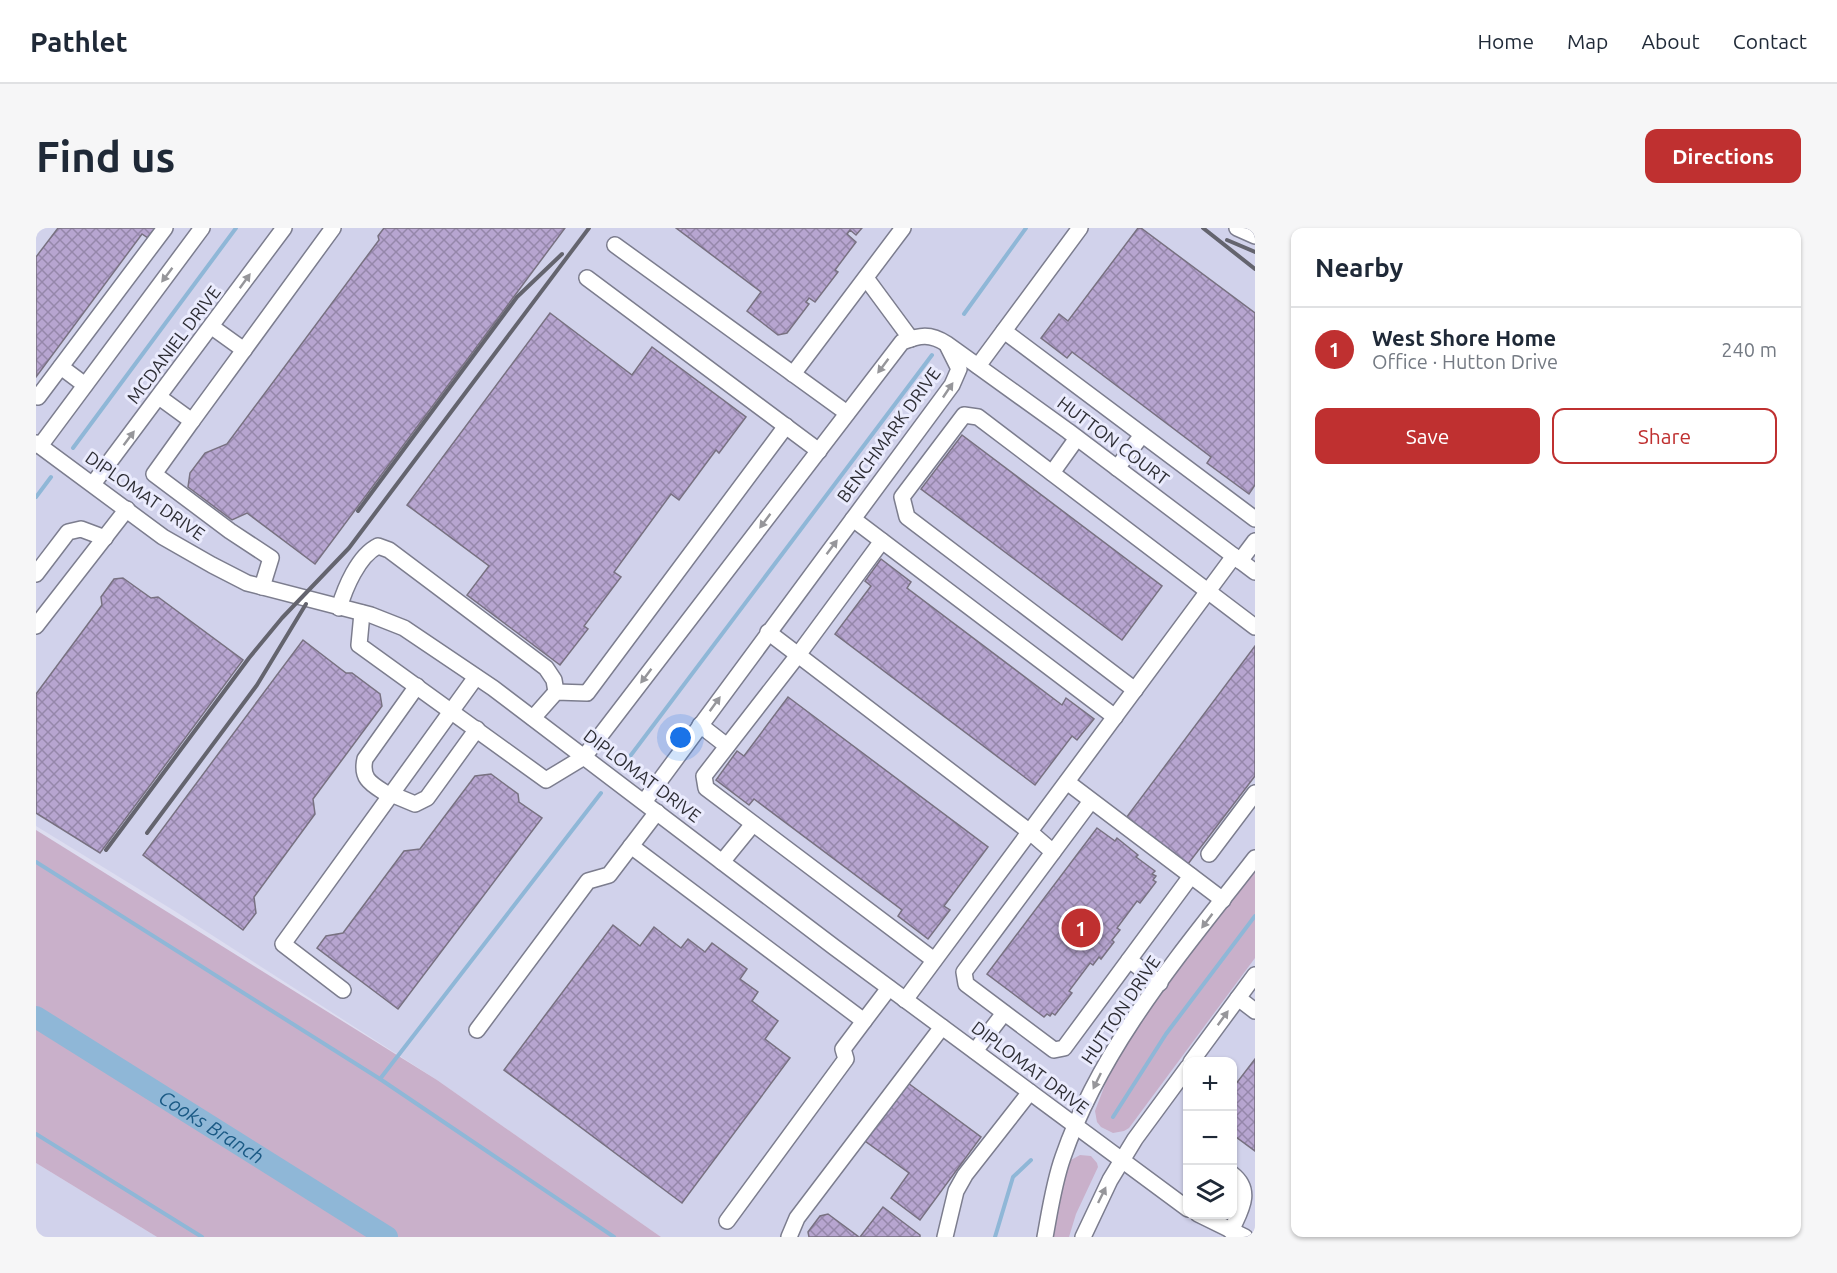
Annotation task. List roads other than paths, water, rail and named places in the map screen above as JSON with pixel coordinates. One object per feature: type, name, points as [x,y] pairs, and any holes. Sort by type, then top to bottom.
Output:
[{"type":"street","points":[[38,397],[165,228]]},
{"type":"street","points":[[38,444],[86,385],[202,228]]},
{"type":"street","name":"MCDANIEL DRIVE","points":[[93,484],[284,228]]},
{"type":"street","points":[[793,374],[903,228]]},
{"type":"street","points":[[978,366],[1080,228]]},
{"type":"street","points":[[1237,228],[1255,236]]},
{"type":"street","points":[[262,587],[272,558],[230,531],[154,474],[327,230]]},
{"type":"street","points":[[615,245],[847,413]]},
{"type":"street","points":[[587,278],[819,451]]},
{"type":"street","points":[[362,613],[359,645],[546,780],[584,757],[902,342],[910,339],[866,278]]},
{"type":"street","points":[[212,327],[243,350]]},
{"type":"street","points":[[1004,331],[1255,519]]},
{"type":"street","name":"BENCHMARK DRIVE","points":[[644,802],[952,385],[959,369],[947,344],[936,337],[920,335],[910,339]]},
{"type":"street","name":"HUTTON COURT","points":[[947,344],[1255,572]]},
{"type":"street","points":[[61,367],[86,385]]},
{"type":"street","points":[[159,397],[192,421]]},
{"type":"street","points":[[902,497],[964,415],[978,417],[1255,627]]},
{"type":"street","points":[[556,692],[587,693],[786,426]]},
{"type":"street","points":[[1117,468],[1142,435]]},
{"type":"street","points":[[1052,473],[1077,438]]},
{"type":"street","name":"DIPLOMAT DRIVE","points":[[38,444],[163,537],[212,566],[247,583],[362,613],[404,628],[533,718],[905,1000],[1183,1205]]},
{"type":"street","points":[[880,482],[902,497],[906,517],[1135,690]]},
{"type":"street","points":[[36,626],[127,509]]},
{"type":"street","points":[[853,519],[1115,717]]},
{"type":"street","points":[[36,574],[68,532],[81,529],[105,538]]},
{"type":"street","points":[[882,541],[798,655],[704,776],[706,788],[934,960]]},
{"type":"street","points":[[905,1000],[1208,591],[1255,541]]},
{"type":"street","points":[[339,608],[345,586],[370,550],[378,546],[389,550],[546,668],[554,680],[556,692]]},
{"type":"street","points":[[768,632],[1053,852]]},
{"type":"street","points":[[343,990],[283,944],[476,677]]},
{"type":"street","points":[[417,686],[365,759],[363,769],[366,779],[390,795],[415,804],[427,798],[477,729]]},
{"type":"street","points":[[533,718],[556,692]]},
{"type":"street","points":[[700,725],[727,746]]},
{"type":"street","points":[[1066,782],[1223,900]]},
{"type":"street","points":[[1209,854],[1255,793]]},
{"type":"street","points":[[1091,801],[964,972],[966,984],[1054,1050],[1064,1048],[1191,876]]},
{"type":"street","points":[[477,1030],[588,881],[609,875],[657,812]]},
{"type":"street","points":[[722,862],[753,824]]},
{"type":"street","points":[[631,846],[864,1021]]},
{"type":"street","name":"HUTTON DRIVE","points":[[1045,1237],[1062,1159],[1075,1126],[1118,1043],[1160,983],[1255,858]]},
{"type":"street","points":[[1129,960],[1160,983]]},
{"type":"street","points":[[1195,1057],[1255,975]]},
{"type":"street","points":[[727,1221],[846,1059],[843,1049],[889,988]]},
{"type":"street","points":[[1238,998],[1255,1011]]},
{"type":"street","points":[[975,1051],[1004,1012]]},
{"type":"street","points":[[789,1237],[797,1218],[942,1027]]},
{"type":"street","points":[[1083,1237],[1122,1160],[1183,1079]]},
{"type":"street","points":[[945,1237],[956,1191],[965,1175],[1030,1092]]},
{"type":"street","points":[[1206,1219],[1238,1234],[1246,1197],[1244,1187],[1237,1179]]},
{"type":"waterway","points":[[73,448],[236,228]]},
{"type":"waterway","points":[[964,314],[1026,228]]},
{"type":"waterway","points":[[625,763],[932,355]]},
{"type":"waterway","points":[[36,497],[51,477]]},
{"type":"waterway","points":[[380,1079],[601,793]]},
{"type":"waterway","points":[[36,862],[380,1079],[614,1237]]},
{"type":"waterway","points":[[1113,1117],[1166,1034],[1255,916]]},
{"type":"waterway","name":"Cooks Branch","points":[[36,1017],[387,1237]]},
{"type":"waterway","points":[[36,1134],[202,1237]]},
{"type":"waterway","points":[[995,1237],[1013,1177],[1031,1160]]},
{"type":"railway","points":[[106,850],[249,658],[282,618],[349,548],[589,228]]},
{"type":"railway","points":[[1203,228],[1255,269]]},
{"type":"railway","points":[[1227,240],[1255,252]]},
{"type":"railway","points":[[358,511],[517,297],[562,254]]},
{"type":"railway","points":[[147,833],[257,685],[306,604]]},
{"type":"place","name":"West Shore Home","points":[[1081,928]]}]
